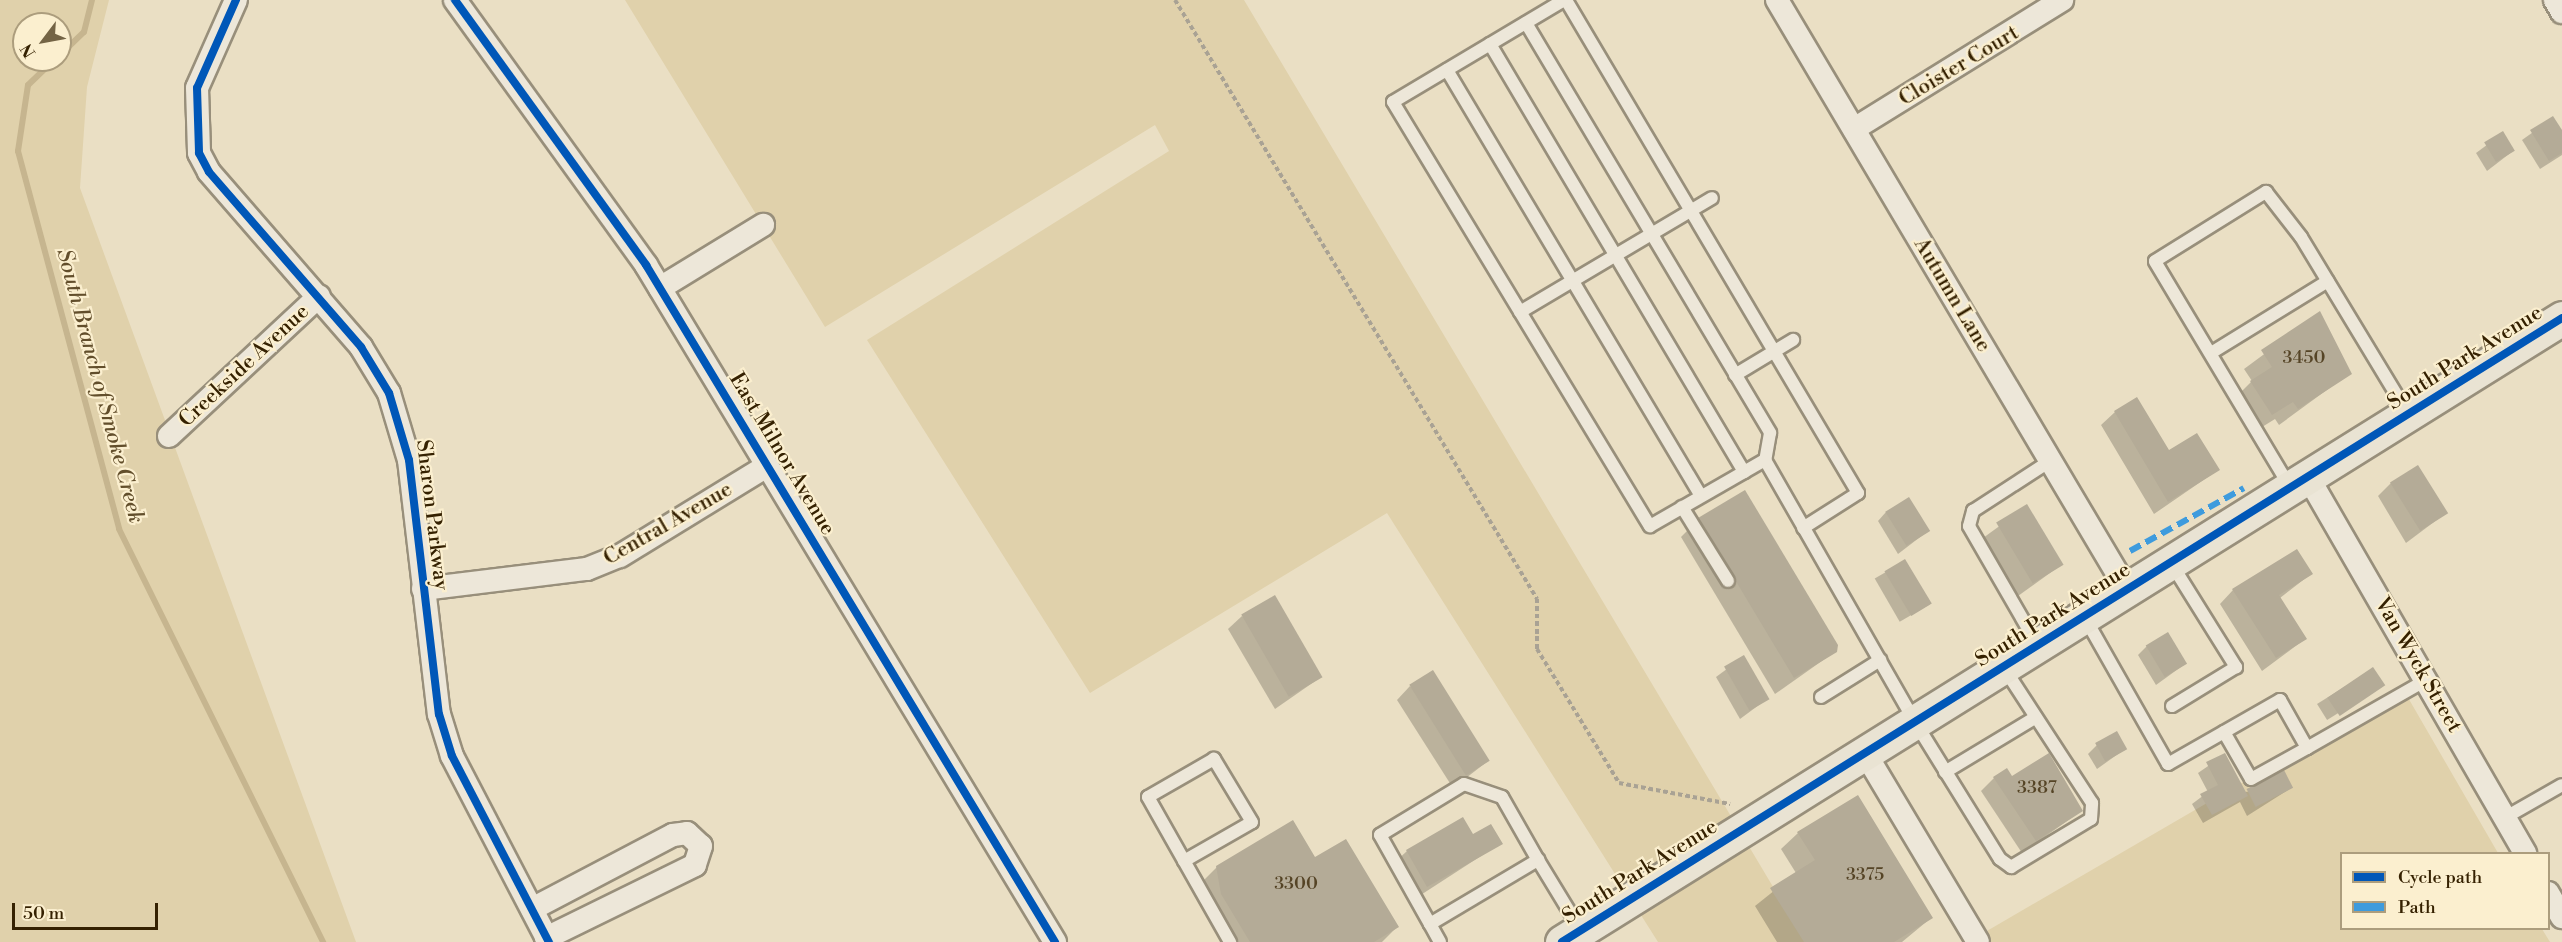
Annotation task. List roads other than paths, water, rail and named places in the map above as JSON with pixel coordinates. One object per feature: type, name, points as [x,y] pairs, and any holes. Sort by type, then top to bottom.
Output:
[{"type":"main road","name":"South Park Avenue","points":[[1572,936],[2562,318]]},
{"type":"street","name":"Sharon Parkway","points":[[236,0],[197,88],[199,153],[209,172],[318,296],[376,369],[401,426],[439,714],[452,756],[548,940],[695,865],[701,846],[687,832],[673,835],[532,909]]},
{"type":"street","name":"East Milnor Avenue","points":[[455,0],[660,288],[1055,942]]},
{"type":"street","name":"Autumn Lane","points":[[1777,0],[2127,590]]},
{"type":"street","name":"Cloister Court","points":[[1854,129],[2062,0]]},
{"type":"street","points":[[2555,0],[2562,12]]},
{"type":"street","points":[[660,288],[763,225]]},
{"type":"street","name":"Creekside Avenue","points":[[169,436],[318,296]]},
{"type":"street","name":"Central Avenue","points":[[423,589],[587,569],[620,556],[767,466]]},
{"type":"street","name":"Van Wyck Street","points":[[2299,483],[2428,679],[2525,852]]},
{"type":"street","points":[[1865,753],[1978,942]]},
{"type":"street","points":[[2550,896],[2562,917]]},
{"type":"lane","points":[[1765,460],[1650,526],[1393,102],[1565,0],[1858,494],[1803,528]]},
{"type":"lane","points":[[1526,23],[1770,433],[1765,460],[1803,528],[1915,722],[2000,859],[2011,867],[2091,819],[2092,803],[2004,667]]},
{"type":"lane","points":[[1490,44],[1744,472]]},
{"type":"lane","points":[[1447,70],[1701,496]]},
{"type":"lane","points":[[2299,483],[2211,354],[2156,261],[2266,192],[2328,281],[2408,414]]},
{"type":"lane","points":[[1520,312],[1712,198]]},
{"type":"lane","points":[[2211,354],[2328,281]]},
{"type":"lane","points":[[1735,375],[1793,340]]},
{"type":"lane","points":[[2038,645],[1969,526],[1973,511],[2050,461]]},
{"type":"lane","points":[[1682,507],[1728,581]]},
{"type":"lane","points":[[2171,562],[2236,667],[2172,706]]},
{"type":"lane","points":[[2084,616],[2168,764],[2280,700],[2307,748]]},
{"type":"lane","points":[[1821,697],[1880,660]]},
{"type":"lane","points":[[2224,732],[2251,779],[2428,679]]},
{"type":"lane","points":[[1946,772],[2036,717]]},
{"type":"lane","points":[[1184,861],[1252,822],[1214,759],[1148,797],[1184,861],[1230,942]]},
{"type":"lane","points":[[1440,942],[1380,835],[1464,784],[1502,797],[1538,860],[1572,936]]},
{"type":"lane","points":[[2506,817],[2562,784]]},
{"type":"lane","points":[[1430,924],[1538,860]]},
{"type":"waterway","name":"South Branch of Smoke Creek","points":[[72,44],[84,32],[92,0]]},
{"type":"waterway","name":"South Branch of Smoke Creek","points":[[42,72],[28,85],[18,151],[119,529],[323,942]]}]
